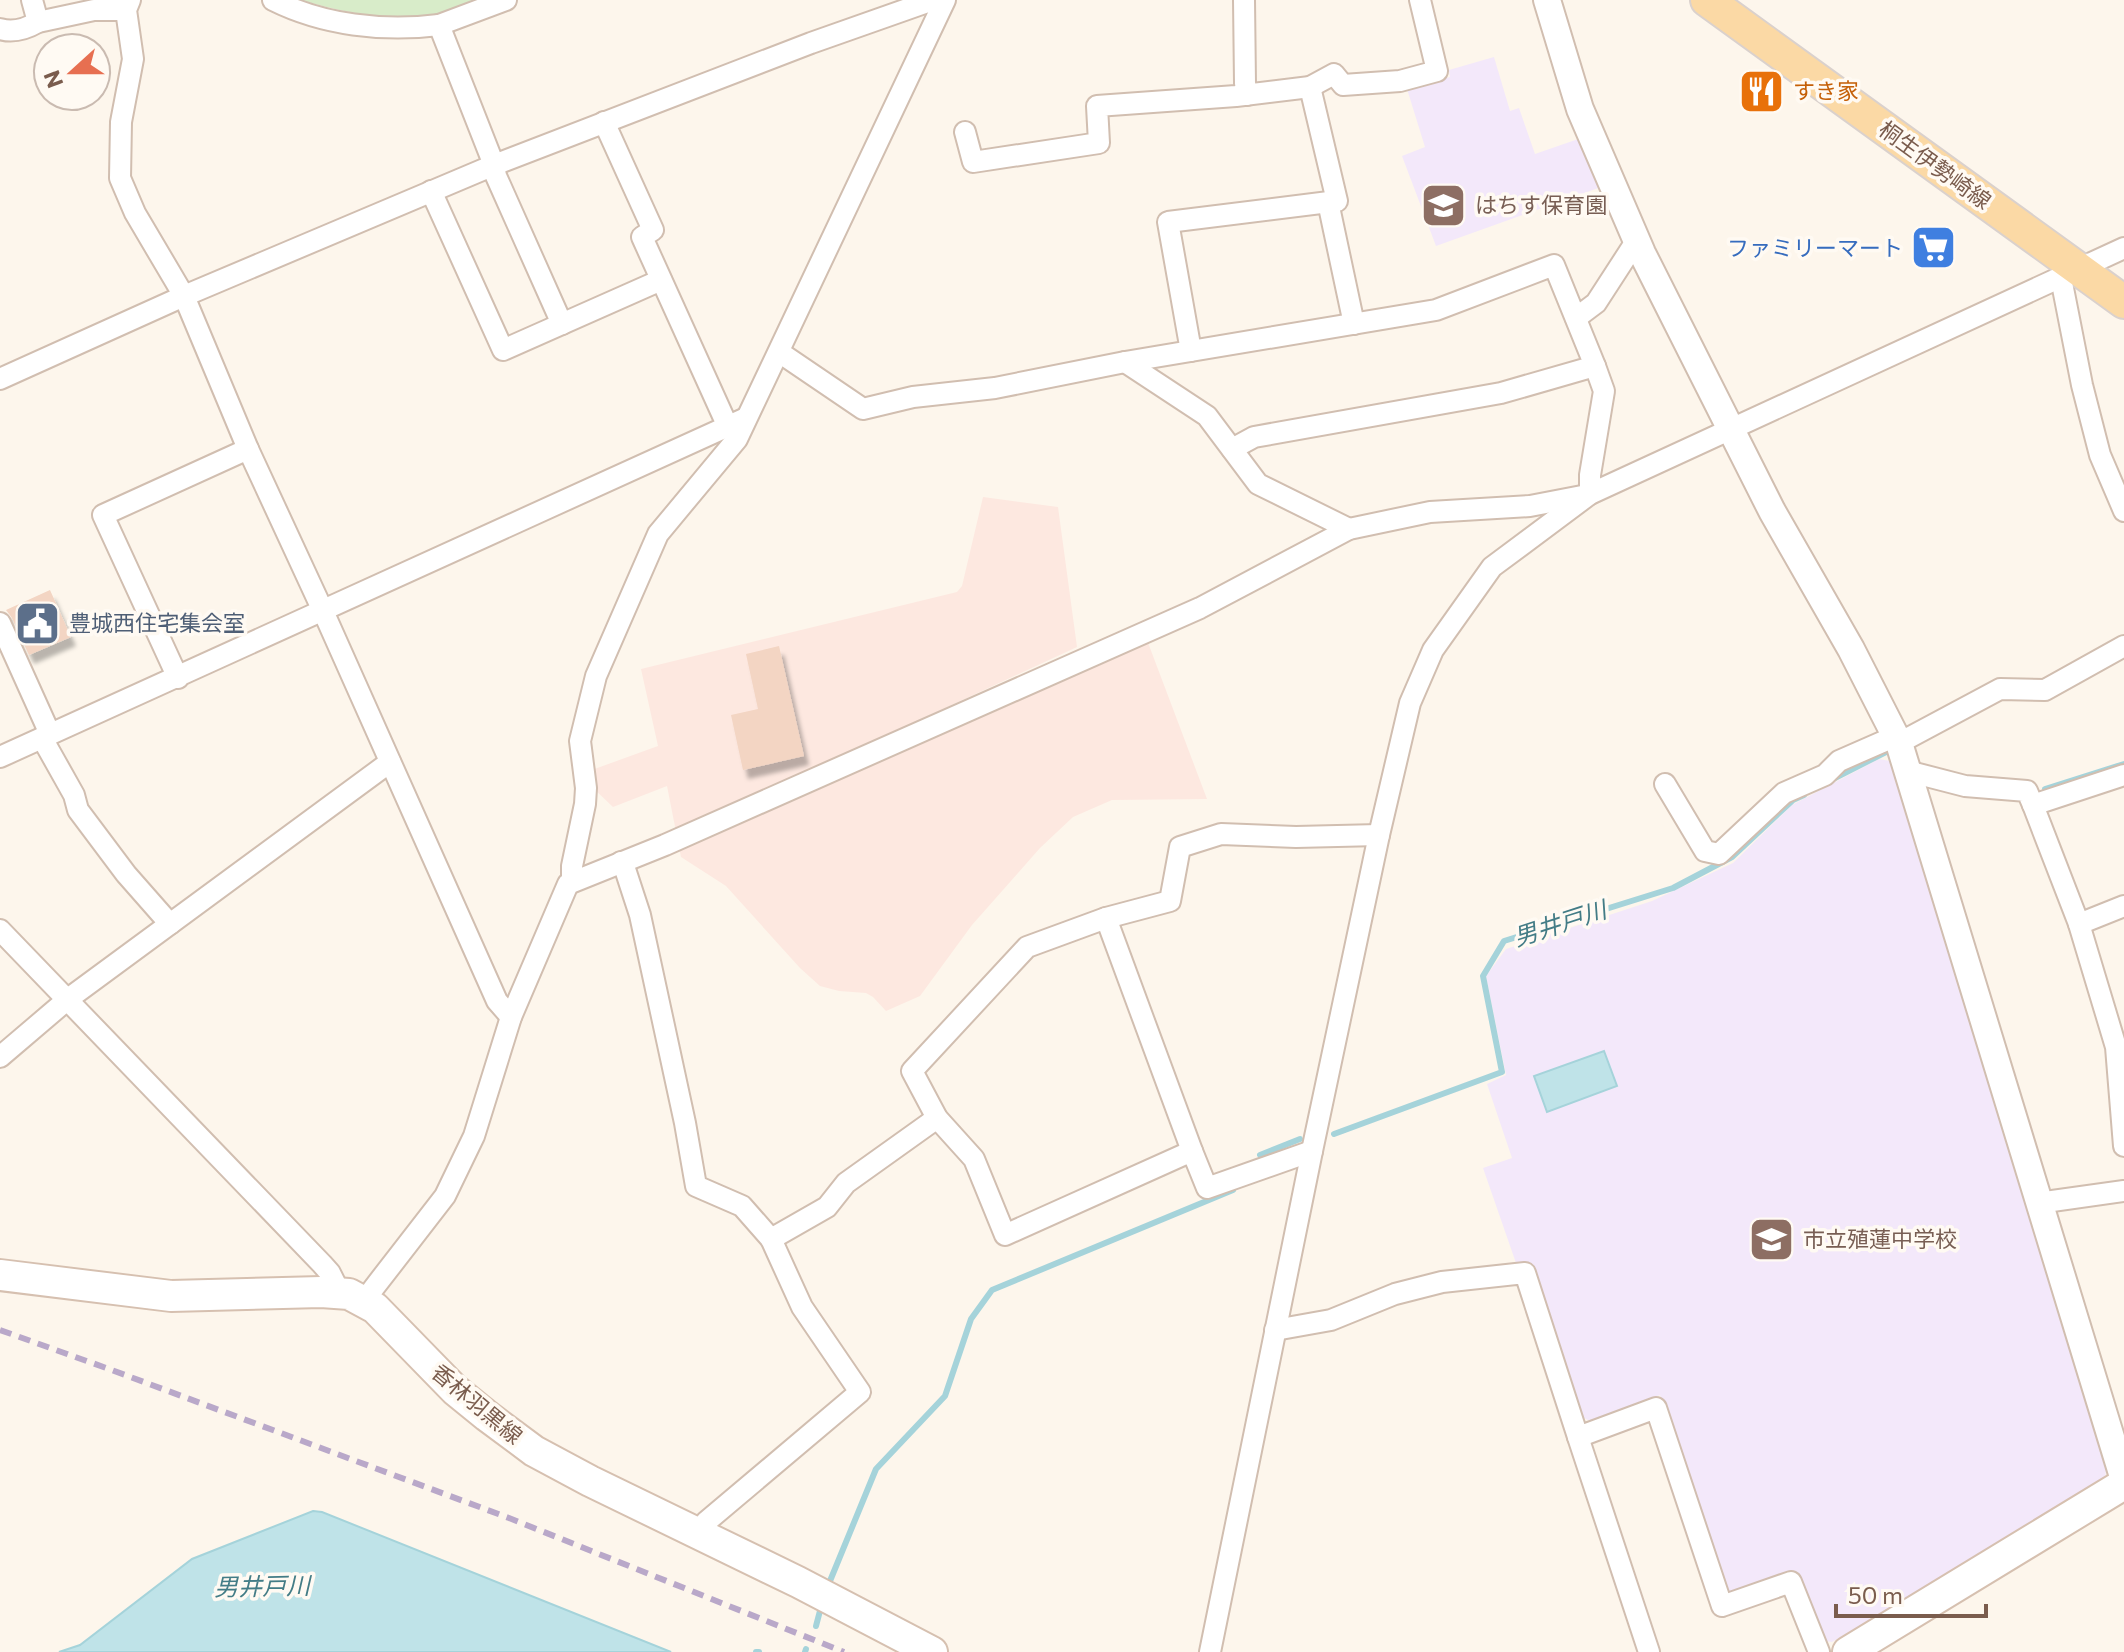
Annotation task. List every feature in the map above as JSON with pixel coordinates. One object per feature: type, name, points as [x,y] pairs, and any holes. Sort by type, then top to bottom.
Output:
[{"type":"main road","name":"桐生伊勢崎線","points":[[1707,0],[2070,274],[2124,302]]},
{"type":"main road","points":[[0,1275],[171,1296],[353,1297]]},
{"type":"main road","name":"香林羽黒線","points":[[353,1297],[375,1308],[455,1390],[521,1442],[569,1471],[798,1582],[932,1652]]},
{"type":"main road","points":[[1848,1652],[2124,1482]]},
{"type":"street","points":[[32,0],[38,22]]},
{"type":"street","points":[[273,0],[295,11],[336,22],[405,29],[439,25],[506,0]]},
{"type":"street","points":[[0,379],[184,296],[494,165],[811,43],[933,0]]},
{"type":"street","points":[[0,757],[737,422],[779,352],[945,0]]},
{"type":"street","points":[[1244,0],[1247,95]]},
{"type":"street","points":[[965,132],[973,162],[1099,143],[1097,106],[1310,87],[1334,74],[1343,85],[1400,81],[1437,71],[1420,0]]},
{"type":"street","points":[[1547,0],[1580,109],[1638,244],[1772,511],[1851,649],[1897,740],[2124,1482]]},
{"type":"street","points":[[0,29],[9,32],[38,22],[128,5],[133,59],[121,122],[120,178],[135,213],[184,296],[248,449],[497,1001],[511,1017]]},
{"type":"street","points":[[439,25],[496,176],[562,324]]},
{"type":"street","points":[[1191,351],[1168,222],[1337,201],[1310,87]]},
{"type":"street","points":[[572,882],[586,788],[580,741],[596,676],[658,534],[737,439],[737,422],[661,280],[642,237],[653,230],[604,122]]},
{"type":"street","points":[[431,191],[503,350],[661,280]]},
{"type":"street","points":[[1328,202],[1354,324]]},
{"type":"street","points":[[1576,318],[1596,303],[1631,249],[1638,244]]},
{"type":"street","points":[[1210,1652],[1379,835],[1410,703],[1433,650],[1492,567],[1590,494],[2124,248]]},
{"type":"street","points":[[779,352],[863,409],[913,397],[995,388],[1125,362],[1436,310],[1554,265],[1604,391],[1590,475],[1590,494]]},
{"type":"street","points":[[2070,274],[2082,385],[2100,455],[2124,511]]},
{"type":"street","points":[[1125,362],[1207,416],[1258,484],[1349,529]]},
{"type":"street","points":[[1232,449],[1254,437],[1501,393],[1595,366]]},
{"type":"street","points":[[178,678],[103,515],[248,449]]},
{"type":"street","points":[[0,930],[353,1297],[373,1289],[445,1196],[474,1136],[511,1017],[568,884],[665,845],[1200,608],[1349,529],[1430,512],[1530,506],[1590,494]]},
{"type":"street","points":[[0,623],[78,810],[126,874],[170,924]]},
{"type":"street","points":[[1665,784],[1705,851],[1719,854],[1784,793],[1825,775],[1839,761],[1897,740],[2000,689],[2045,690],[2124,646]]},
{"type":"street","points":[[0,1057],[68,999],[390,762]]},
{"type":"street","points":[[1907,771],[1965,786],[2027,791],[2079,924],[2120,1045],[2124,1146]]},
{"type":"street","points":[[2033,805],[2124,775]]},
{"type":"street","points":[[1192,1151],[1005,1235],[974,1159],[937,1118],[912,1071],[1027,947],[1106,918],[1170,901],[1180,847],[1221,834],[1296,837],[1379,835]]},
{"type":"street","points":[[621,862],[640,915],[696,1186],[742,1206],[771,1239],[802,1307],[860,1392],[706,1522],[697,1533]]},
{"type":"street","points":[[2079,924],[2124,906]]},
{"type":"street","points":[[1106,918],[1207,1188],[1312,1151]]},
{"type":"street","points":[[771,1239],[827,1207],[846,1183],[937,1118]]},
{"type":"street","points":[[2038,1203],[2124,1191]]},
{"type":"street","points":[[1275,1330],[1331,1320],[1395,1294],[1442,1282],[1525,1273],[1649,1652]]},
{"type":"street","points":[[1578,1437],[1656,1408],[1722,1606],[1791,1582],[1819,1652]]},
{"type":"shaded area","points":[[1494,57],[1510,111],[1519,108],[1535,154],[1584,137],[1604,186],[1436,246],[1402,156],[1425,147],[1407,89],[1450,77],[1449,70]]},
{"type":"shaded area","points":[[983,497],[1058,507],[1077,647],[829,762],[1147,640],[1207,799],[1112,800],[1073,817],[1040,848],[972,925],[920,996],[886,1011],[866,993],[820,986],[726,886],[681,857],[667,786],[613,807],[592,787],[589,771],[658,746],[641,669],[957,592],[962,586]]},
{"type":"shaded area","points":[[1879,759],[1890,761],[2106,1470],[2105,1479],[1832,1642],[1824,1641],[1796,1572],[1734,1594],[1726,1590],[1660,1395],[1590,1421],[1582,1417],[1530,1263],[1516,1263],[1483,1168],[1512,1158],[1487,1084],[1506,1075],[1486,976],[1506,949],[1652,901],[1733,863],[1792,805]]},
{"type":"green space","points":[[301,0],[480,0],[435,14],[404,18],[359,14]]},
{"type":"water","points":[[1604,1051],[1617,1086],[1547,1112],[1534,1076]]},
{"type":"water","points":[[313,1511],[671,1652],[59,1652],[80,1645],[192,1559]]},
{"type":"building","name":"豊城西住宅集会室","points":[[50,590],[71,637],[29,655],[6,610]]},
{"type":"building","points":[[779,646],[804,756],[743,770],[731,715],[758,709],[746,654]]},
{"type":"waterway","name":"男井戸川","points":[[1831,780],[1888,751]]},
{"type":"waterway","name":"男井戸川","points":[[2045,789],[2124,764]]},
{"type":"waterway","name":"男井戸川","points":[[1334,1134],[1502,1072],[1483,976],[1504,941],[1673,888],[1732,857],[1793,800],[1804,795]]},
{"type":"waterway","name":"男井戸川","points":[[1260,1155],[1300,1139]]},
{"type":"waterway","name":"男井戸川","points":[[830,1581],[876,1469],[945,1396],[971,1319],[992,1290],[1233,1190]]},
{"type":"waterway","name":"男井戸川","points":[[816,1626],[821,1607]]},
{"type":"railway","points":[[0,1330],[509,1518],[844,1652]]},
{"type":"place","name":"すき家","points":[[1762,91]]},
{"type":"place","name":"はちす保育園","points":[[1444,205]]},
{"type":"place","name":"ファミリーマート","points":[[1934,248]]},
{"type":"place","name":"豊城西住宅集会室","points":[[38,623]]},
{"type":"place","name":"市立殖蓮中学校","points":[[1772,1239]]}]
